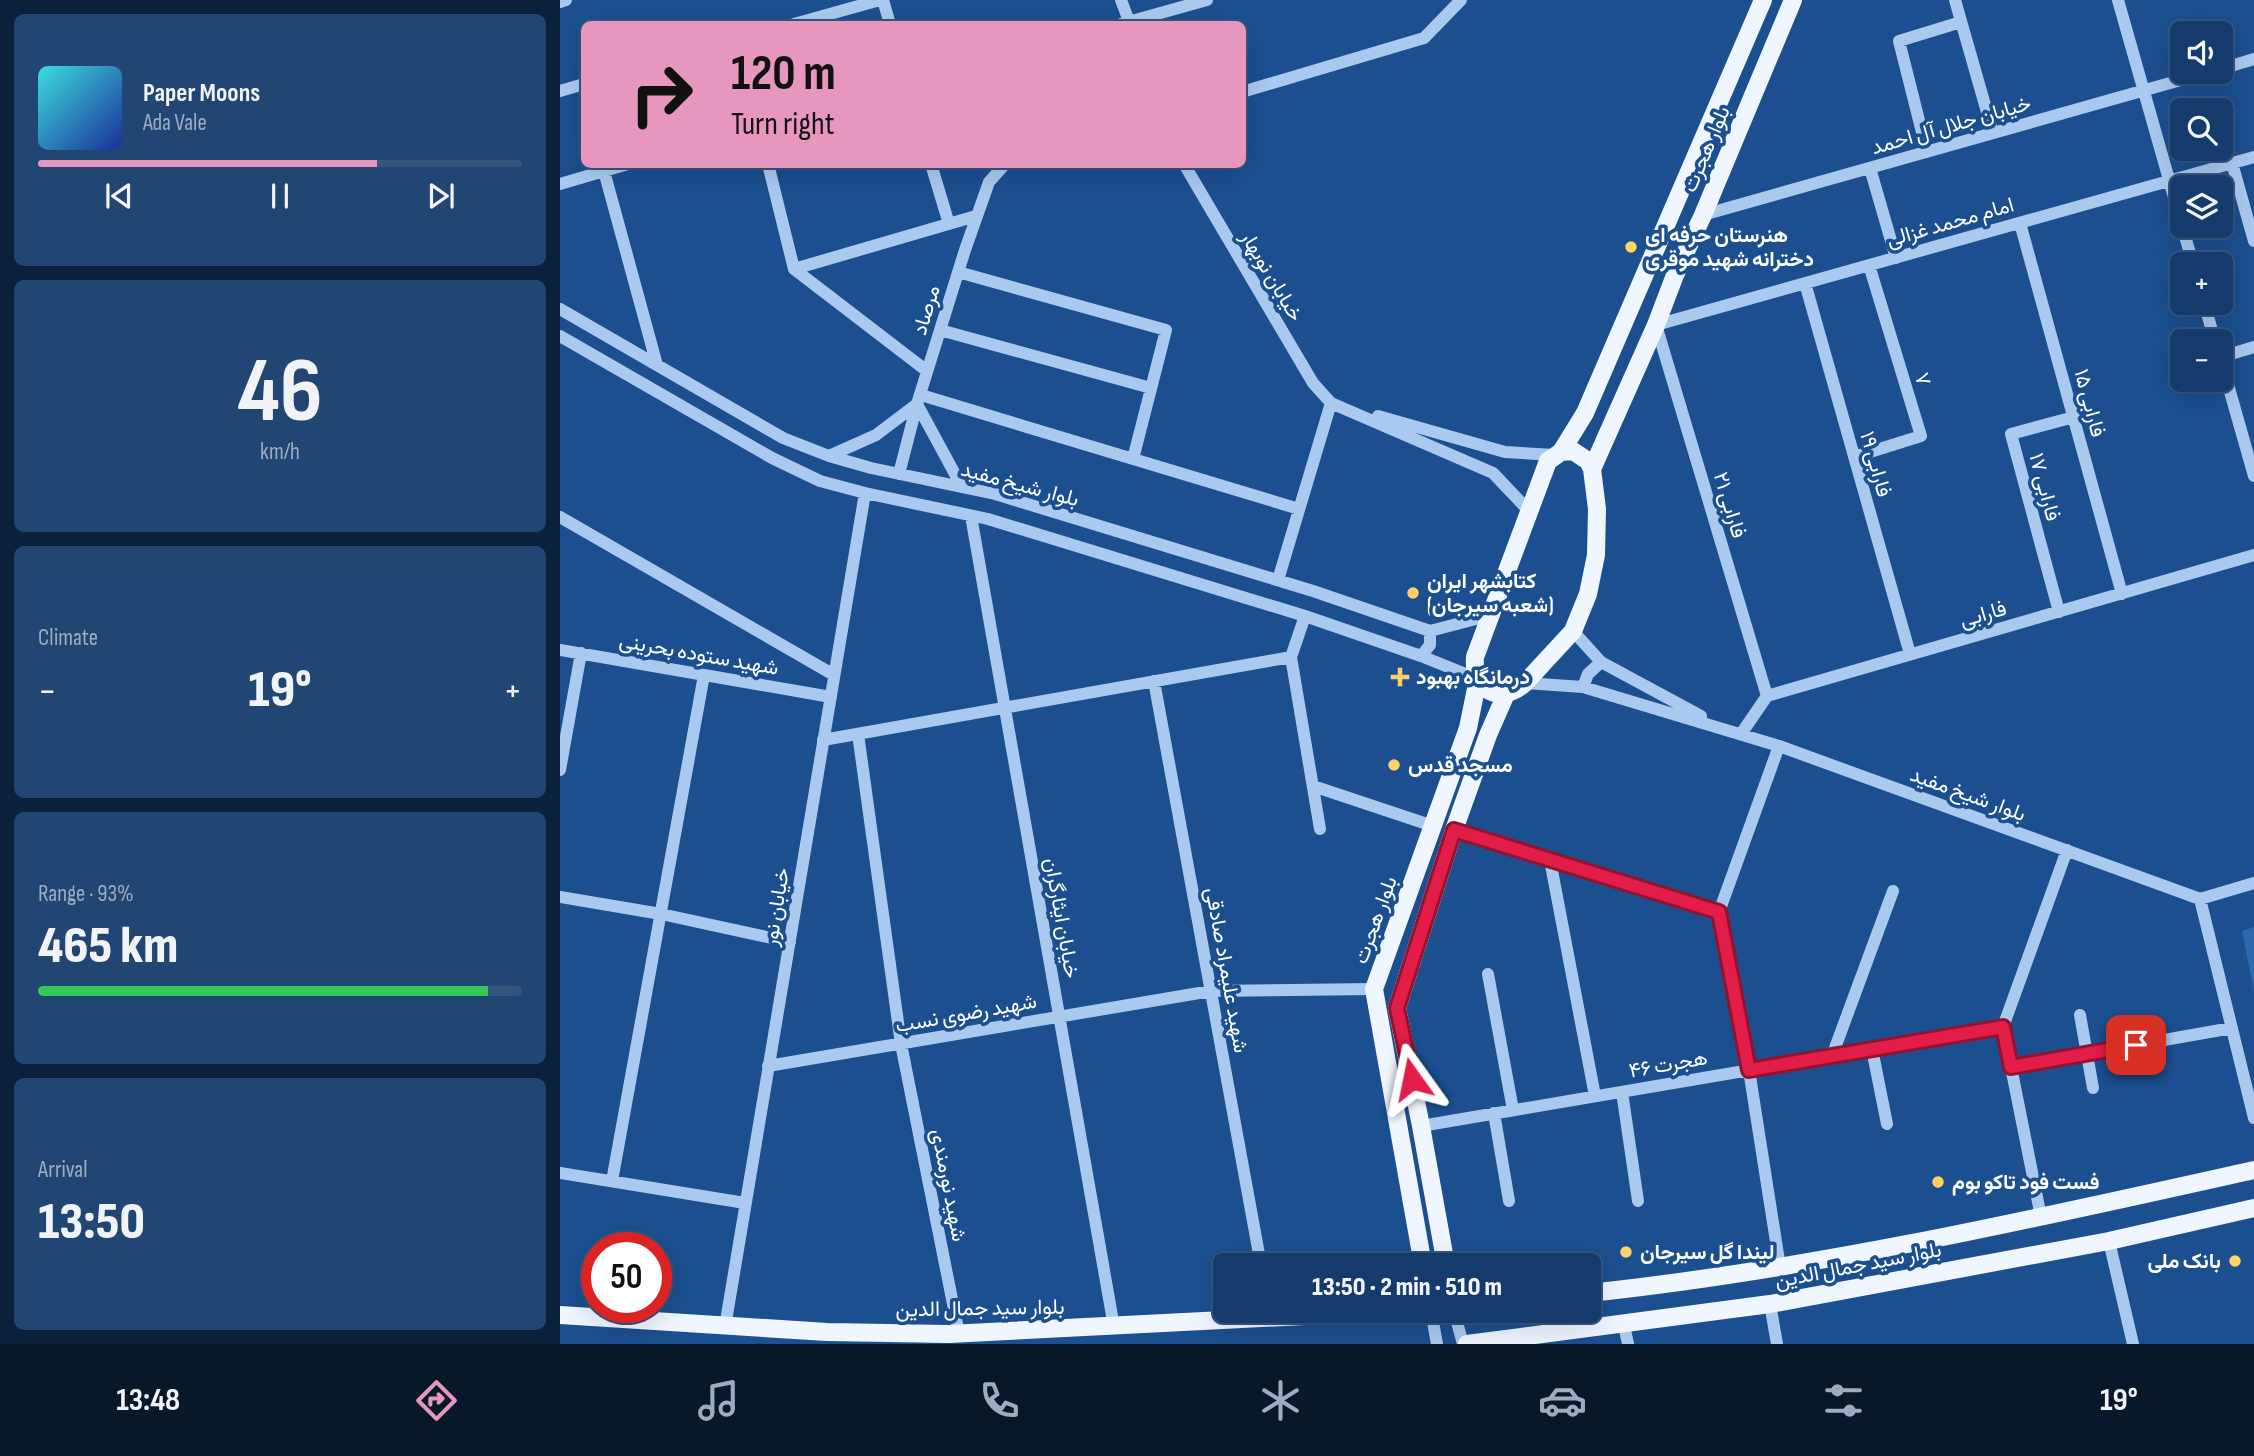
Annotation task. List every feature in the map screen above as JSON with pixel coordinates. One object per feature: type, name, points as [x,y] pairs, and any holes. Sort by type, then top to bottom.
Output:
[{"type":"main road","name":"بلوار هجرت","points":[[1421,1253],[1374,989],[1468,728],[1478,679],[1474,668],[1475,657],[1548,461],[1558,454],[1585,412],[1763,0]]},
{"type":"main road","name":"بلوار هجرت","points":[[1592,469],[1656,326],[1675,275],[1793,0]]},
{"type":"main road","points":[[1478,679],[1485,688],[1495,693],[1506,694],[1517,690],[1573,631],[1588,594],[1596,555],[1597,509],[1592,469],[1581,455],[1573,452],[1558,454]]},
{"type":"main road","points":[[1444,1253],[1397,1008],[1454,830],[1488,735],[1506,694]]},
{"type":"main road","name":"بلوار سید جمال الدین","points":[[1601,1292],[1678,1283],[1876,1251],[2254,1170]]},
{"type":"main road","name":"بلوار سید جمال الدین","points":[[1465,1344],[1770,1304],[2109,1241],[2254,1208]]},
{"type":"main road","name":"بلوار سید جمال الدین","points":[[560,1315],[725,1326],[793,1337],[959,1334],[1114,1327],[1213,1319]]},
{"type":"street","points":[[560,2],[566,0]]},
{"type":"street","points":[[805,21],[881,0],[889,21]]},
{"type":"street","points":[[1121,0],[1126,21]]},
{"type":"street","points":[[1137,21],[1207,0]]},
{"type":"street","points":[[1246,91],[1424,38],[1461,0]]},
{"type":"street","points":[[1955,0],[1993,133]]},
{"type":"street","points":[[2118,0],[2190,252]]},
{"type":"street","points":[[1927,152],[1899,41],[1961,22]]},
{"type":"street","points":[[2233,65],[2254,59]]},
{"type":"street","name":"خیابان جلال آل احمد","points":[[1703,215],[2170,83]]},
{"type":"street","points":[[560,91],[581,85]]},
{"type":"street","name":"امام محمد غزالی","points":[[1656,326],[2254,157]]},
{"type":"street","points":[[2232,163],[2254,241]]},
{"type":"street","points":[[560,184],[614,168]]},
{"type":"street","points":[[769,168],[794,269],[927,371]]},
{"type":"street","points":[[932,168],[949,224]]},
{"type":"street","name":"مرصاد","points":[[899,474],[957,272],[989,182],[1002,168]]},
{"type":"street","name":"خیابان نوبهار","points":[[1186,168],[1313,383],[1332,403]]},
{"type":"street","points":[[1870,168],[1896,258]]},
{"type":"street","points":[[604,171],[657,365]]},
{"type":"street","points":[[794,269],[976,216]]},
{"type":"street","name":"فارابی ۱۵","points":[[2020,223],[2122,594]]},
{"type":"street","name":"۷","points":[[1854,457],[1921,436],[1869,265]]},
{"type":"street","points":[[957,272],[1166,330],[1133,459]]},
{"type":"street","name":"فارابی ۱۹","points":[[1805,284],[1910,654]]},
{"type":"street","name":"بلوار شیخ مفید","points":[[560,309],[783,439],[829,456],[995,494],[1278,580],[1430,631]]},
{"type":"street","name":"فارابی ۲۱","points":[[1656,326],[1767,696]]},
{"type":"street","points":[[940,330],[1151,388]]},
{"type":"street","name":"بلوار شیخ مفید","points":[[560,336],[772,458],[820,481],[971,516],[1305,616],[1421,656],[1478,679]]},
{"type":"street","points":[[2233,355],[2254,347]]},
{"type":"street","points":[[2230,392],[2254,476]]},
{"type":"street","points":[[919,399],[1299,509]]},
{"type":"street","points":[[829,456],[876,435],[919,399]]},
{"type":"street","points":[[919,399],[962,487]]},
{"type":"street","points":[[1332,403],[1505,453],[1558,454]]},
{"type":"street","points":[[1332,403],[1493,473],[1529,511]]},
{"type":"street","points":[[1278,580],[1332,403]]},
{"type":"street","name":"فارابی ۱۷","points":[[2059,612],[2011,434],[2074,417]]},
{"type":"street","points":[[1493,473],[1499,468],[1505,453]]},
{"type":"street","name":"خیابان نور","points":[[725,1326],[865,493]]},
{"type":"street","name":"خیابان ایثارگران","points":[[971,516],[1114,1327]]},
{"type":"street","points":[[560,517],[834,675]]},
{"type":"street","name":"فارابی","points":[[1767,696],[2254,555]]},
{"type":"street","points":[[1421,656],[1430,645],[1430,631],[1491,614]]},
{"type":"street","points":[[1305,616],[1291,657],[1320,829]]},
{"type":"street","points":[[1573,631],[1601,662],[1722,729]]},
{"type":"street","name":"شهید ستوده بحرینی","points":[[560,650],[831,697]]},
{"type":"street","points":[[560,770],[581,653]]},
{"type":"street","points":[[823,740],[1291,657]]},
{"type":"street","points":[[1583,687],[1588,674],[1601,662]]},
{"type":"street","points":[[612,1181],[704,675]]},
{"type":"street","name":"شهید علیمراد صادقی","points":[[1154,681],[1259,1253]]},
{"type":"street","points":[[1525,683],[1583,687],[1722,729]]},
{"type":"street","points":[[1741,734],[1767,696]]},
{"type":"street","name":"بلوار شیخ مفید","points":[[1722,729],[1779,746],[2200,899]]},
{"type":"street","name":"شهید نورمندی","points":[[858,734],[901,1044],[959,1334]]},
{"type":"street","points":[[1779,746],[1719,912],[1749,1070],[1780,1267]]},
{"type":"street","points":[[1312,786],[1433,826]]},
{"type":"street","points":[[1454,830],[1719,912]]},
{"type":"street","points":[[2041,1217],[2003,1027],[2067,850]]},
{"type":"street","points":[[1550,860],[1595,1096]]},
{"type":"street","points":[[2254,883],[2200,899],[2254,1118]]},
{"type":"street","points":[[1832,1056],[1893,891]]},
{"type":"street","points":[[560,897],[661,914],[790,942]]},
{"type":"street","points":[[1488,974],[1513,1110]]},
{"type":"street","name":"شهید رضوی نسب","points":[[768,1066],[1211,991],[1374,989]]},
{"type":"street","points":[[2080,1015],[2093,1088]]},
{"type":"street","name":"هجرت ۴۶","points":[[1421,1126],[2003,1027]]},
{"type":"street","points":[[2011,1067],[2232,1028]]},
{"type":"street","points":[[1872,1049],[1887,1124]]},
{"type":"street","points":[[1622,1092],[1638,1201]]},
{"type":"street","points":[[1494,1113],[1509,1201]]},
{"type":"street","points":[[560,1173],[746,1203]]},
{"type":"street","points":[[2109,1241],[2133,1344]]},
{"type":"street","points":[[1770,1304],[1777,1344]]},
{"type":"street","points":[[1433,1323],[1437,1344]]},
{"type":"street","points":[[1458,1323],[1465,1344]]},
{"type":"street","points":[[1624,1325],[1628,1344]]},
{"type":"shaded area","points":[[2254,927],[2254,991],[2242,931]]},
{"type":"place","name":"هنرستان حرفه ای دخترانه شهید موقری","points":[[1631,247]]},
{"type":"place","name":"کتابشهر ایران (شعبه سیرجان)","points":[[1413,593]]},
{"type":"place","name":"درمانگاه بهبود","points":[[1400,677]]},
{"type":"place","name":"مسجد قدس","points":[[1394,765]]},
{"type":"place","name":"فست فود تاکو بوم","points":[[1938,1182]]},
{"type":"place","name":"لیندا گل سیرجان","points":[[1626,1252]]},
{"type":"place","name":"بانک ملی","points":[[2235,1261]]},
{"type":"route","points":[[1412,1079],[1397,1008],[1454,830],[1719,912],[1749,1070],[2003,1027],[2011,1067],[2136,1045]]}]
